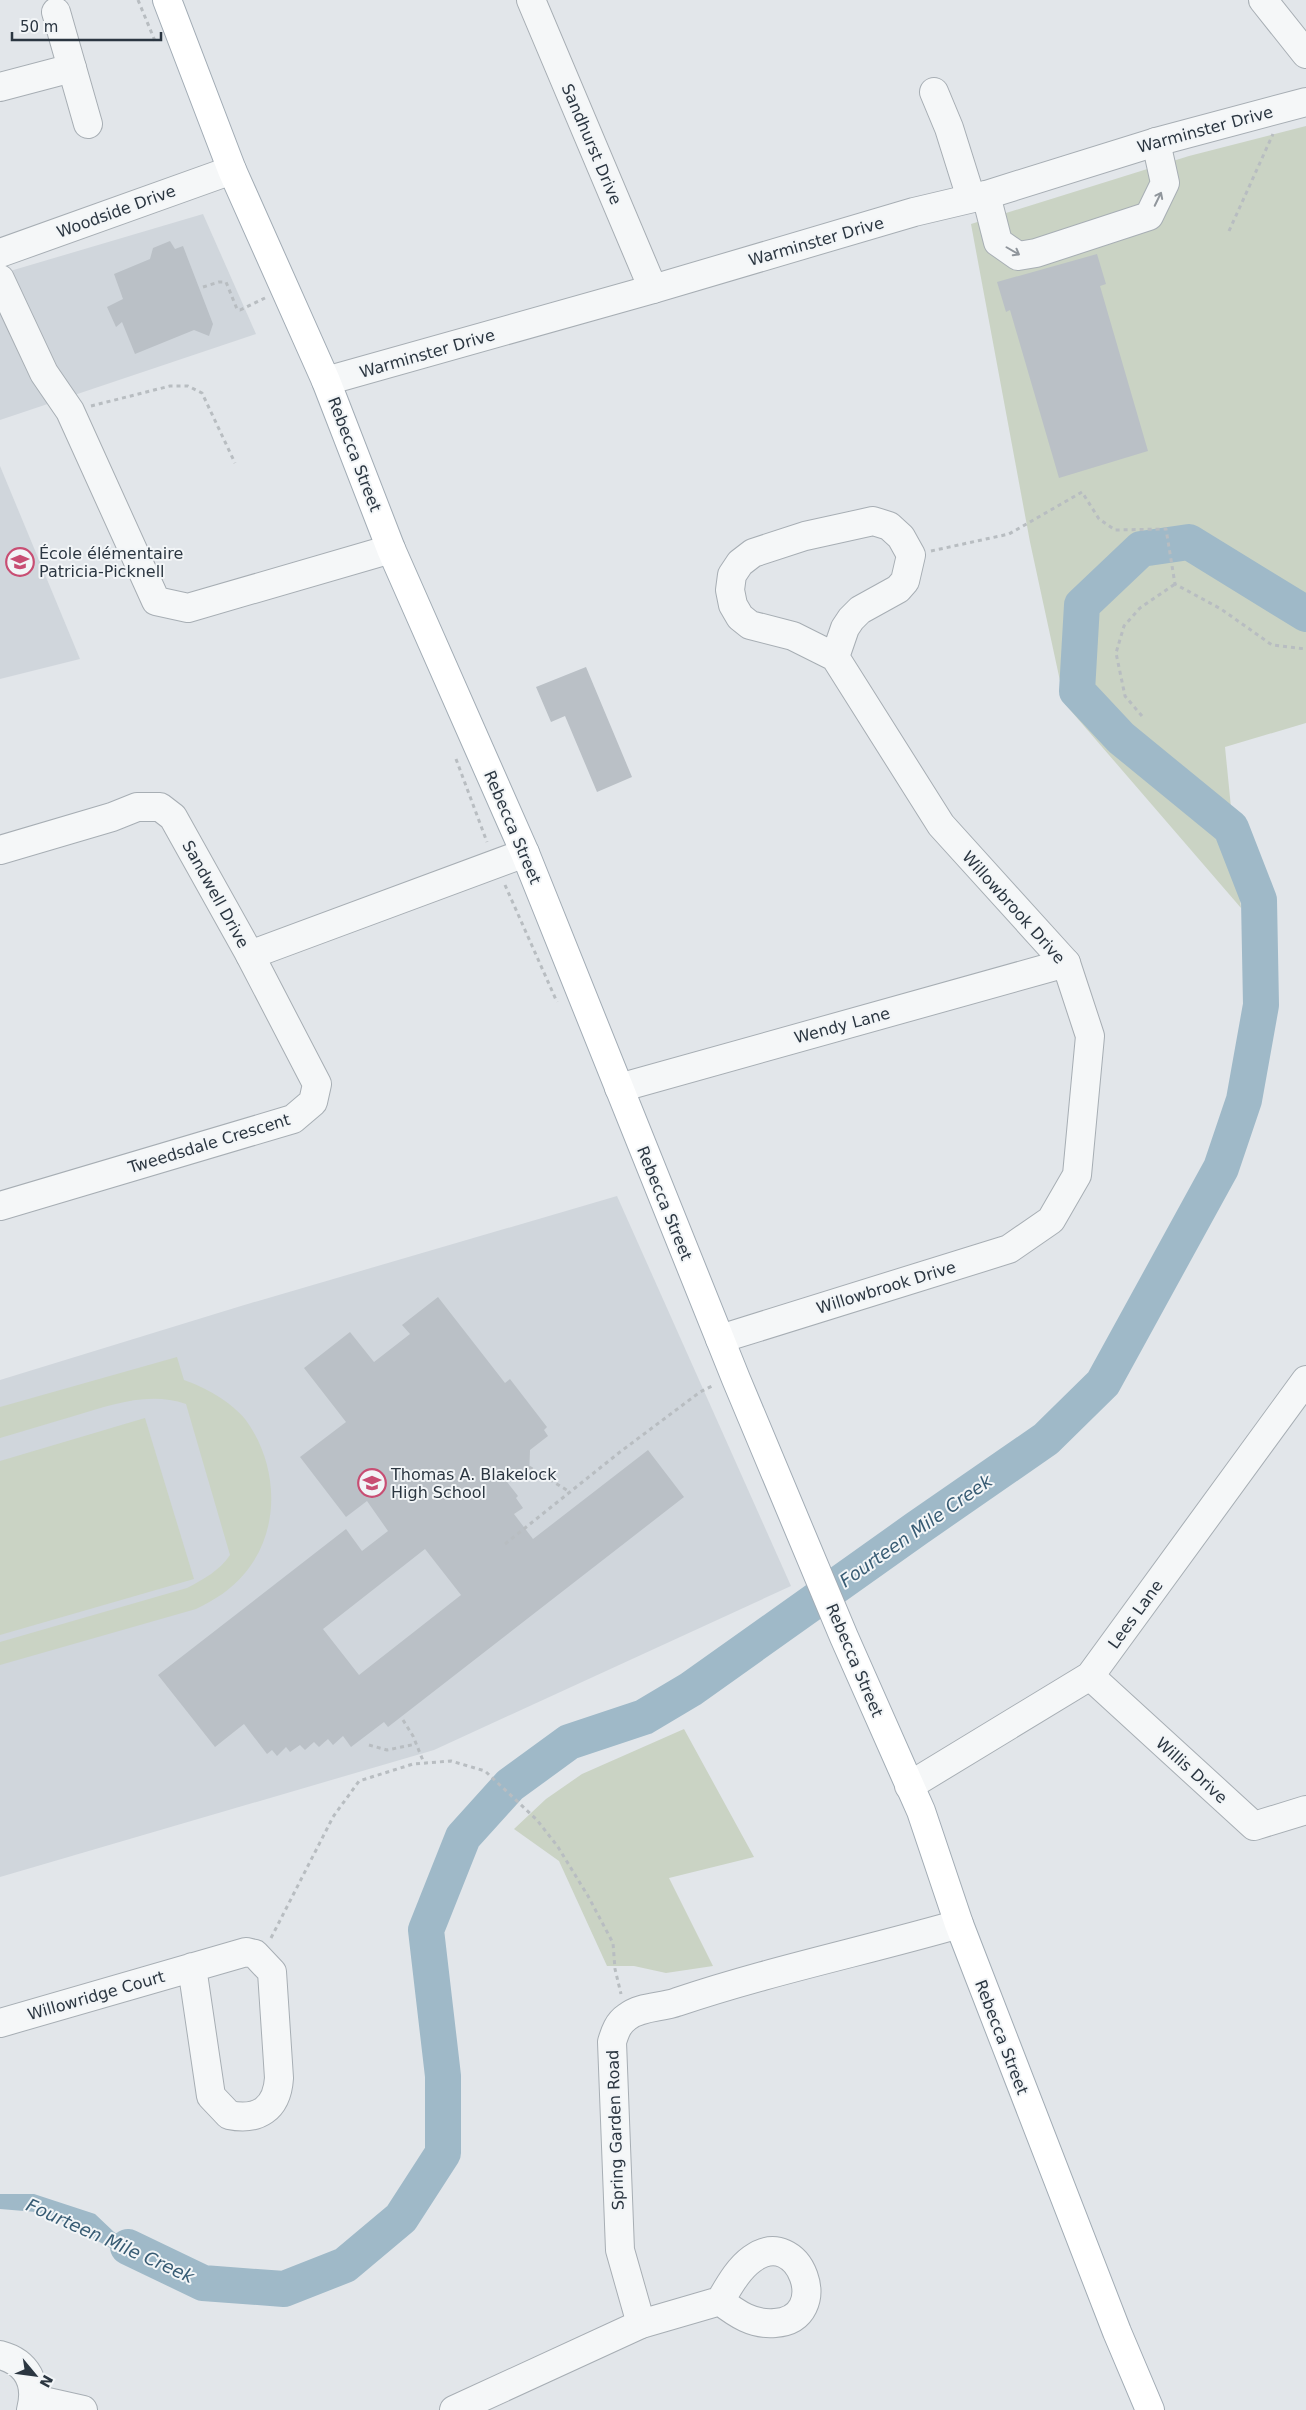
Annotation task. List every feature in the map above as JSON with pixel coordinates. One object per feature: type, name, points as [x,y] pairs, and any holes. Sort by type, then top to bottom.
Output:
[{"type":"main road","name":"Rebecca Street","points":[[167,0],[232,170],[326,381],[391,549],[525,853],[734,1374],[844,1637],[921,1811],[958,1924],[1117,2332],[1150,2410]]},
{"type":"street","name":"Sandhurst Drive","points":[[531,0],[653,289]]},
{"type":"street","points":[[1263,0],[1306,54]]},
{"type":"street","points":[[56,12],[88,124]]},
{"type":"street","points":[[0,86],[72,68]]},
{"type":"street","points":[[934,92],[998,242],[1018,256],[1036,253],[1149,216],[1165,183],[1156,142]]},
{"type":"street","name":"Warminster Drive","points":[[326,381],[653,289],[914,212],[979,196],[1156,142],[1297,105]]},
{"type":"street","name":"Woodside Drive","points":[[0,253],[232,170]]},
{"type":"street","points":[[0,279],[44,373],[70,411],[156,601],[188,608],[391,549]]},
{"type":"street","points":[[872,521],[889,526],[901,537],[911,555],[905,581],[898,589],[860,610],[851,619],[845,628],[835,657],[793,636],[750,625],[740,617],[734,605],[730,590],[732,575],[740,563],[753,553],[788,542],[872,521]]},
{"type":"street","name":"Willowbrook Drive","points":[[720,1339],[1009,1249],[1051,1220],[1077,1175],[1090,1036],[1066,963],[941,825],[835,657]]},
{"type":"street","name":"Sandwell Drive","points":[[0,850],[112,817],[137,807],[160,807],[173,817],[250,955],[525,853]]},
{"type":"street","name":"Tweedsdale Crescent","points":[[0,1206],[293,1119],[313,1102],[316,1084],[250,955]]},
{"type":"street","name":"Wendy Lane","points":[[618,1088],[1066,963]]},
{"type":"street","name":"Lees Lane","points":[[909,1786],[1090,1676],[1306,1380]]},
{"type":"street","name":"Willis Drive","points":[[1090,1676],[1254,1826],[1306,1810]]},
{"type":"street","points":[[627,2017],[645,2008],[670,2004],[727,1985],[958,1924]]},
{"type":"street","name":"Willowridge Court","points":[[0,2023],[246,1952],[255,1954],[260,1959]]},
{"type":"street","points":[[192,1967],[211,2096],[229,2115],[253,2117],[264,2111],[274,2101],[278,2092],[279,2078],[272,1972],[260,1959]]},
{"type":"street","name":"Spring Garden Road","points":[[627,2017],[616,2028],[612,2042],[620,2250],[641,2324]]},
{"type":"street","points":[[454,2410],[641,2324],[720,2302]]},
{"type":"street","points":[[0,2355],[14,2358],[26,2372],[32,2384],[33,2405],[83,2410]]},
{"type":"path","points":[[1229,231],[1244,202],[1258,164],[1297,105]]},
{"type":"path","points":[[203,287],[226,282],[238,310],[266,298]]},
{"type":"path","points":[[70,411],[170,386],[188,386],[202,393],[235,463]]},
{"type":"path","points":[[911,555],[1009,534],[1082,492],[1099,519],[1115,530],[1166,529],[1176,584],[1221,610],[1272,644],[1306,649]]},
{"type":"path","points":[[1142,716],[1125,696],[1116,653],[1124,626],[1140,608],[1176,584]]},
{"type":"path","points":[[505,1544],[700,1392],[734,1374]]},
{"type":"path","points":[[529,1467],[570,1492]]},
{"type":"path","points":[[403,1720],[424,1763]]},
{"type":"path","points":[[369,1746],[387,1750],[416,1744]]},
{"type":"path","points":[[260,1959],[333,1817],[359,1781],[413,1764],[452,1761],[485,1771],[537,1820],[568,1864],[613,1943],[615,1969],[627,2017]]},
{"type":"shaded area","points":[[203,214],[256,334],[0,420],[0,274]]},
{"type":"shaded area","name":"École élémentaire Patricia-Picknell","points":[[0,466],[80,659],[0,679]]},
{"type":"shaded area","name":"Thomas A. Blakelock High School","points":[[617,1196],[791,1586],[434,1750],[0,1877],[0,1380],[241,1306]]},
{"type":"green space","points":[[1306,126],[1306,723],[1225,747],[1241,908],[1065,704],[1030,542],[971,224],[1189,156]]},
{"type":"green space","points":[[177,1357],[184,1380],[217,1396],[233,1407],[245,1419],[256,1436],[264,1455],[269,1475],[270,1517],[265,1537],[257,1556],[235,1584],[216,1598],[196,1609],[0,1665],[0,1642],[187,1588],[216,1570],[230,1555],[186,1404],[158,1399],[130,1401],[0,1438],[0,1407]]},
{"type":"green space","points":[[145,1418],[194,1579],[0,1635],[0,1461]]},
{"type":"green space","points":[[684,1729],[754,1857],[669,1878],[713,1966],[666,1973],[634,1966],[607,1966],[559,1861],[514,1829],[546,1799],[582,1774]]},
{"type":"water","points":[[0,2194],[34,2194],[95,2214],[114,2232],[154,2258],[174,2264],[170,2281],[58,2219],[36,2212],[0,2209]]},
{"type":"building","points":[[170,241],[175,249],[183,246],[213,324],[209,336],[194,330],[135,354],[122,322],[116,327],[107,307],[123,299],[114,274],[150,259],[153,248]]},
{"type":"building","points":[[1097,254],[1106,284],[1100,286],[1148,451],[1059,478],[1010,310],[1006,312],[997,282]]},
{"type":"building","points":[[586,667],[632,777],[597,792],[565,716],[551,722],[536,687]]},
{"type":"building","points":[[438,1297],[505,1383],[510,1379],[547,1427],[544,1430],[548,1436],[530,1450],[529,1477],[497,1469],[518,1496],[516,1498],[523,1508],[514,1514],[533,1539],[648,1450],[684,1497],[388,1727],[384,1722],[351,1747],[343,1736],[333,1745],[328,1739],[319,1747],[314,1742],[305,1750],[300,1745],[290,1752],[286,1747],[277,1756],[272,1750],[267,1754],[244,1724],[215,1747],[158,1675],[346,1529],[362,1551],[388,1531],[367,1501],[346,1517],[300,1457],[346,1422],[304,1368],[350,1332],[374,1362],[410,1334],[402,1325]],"holes":[[[425,1549],[461,1595],[359,1675],[323,1629]]]},
{"type":"waterway","name":"Fourteen Mile Creek","points":[[128,2247],[203,2283],[284,2289],[345,2265],[401,2218],[443,2153],[443,2076],[426,1930],[463,1837],[510,1785],[569,1742],[644,1717],[691,1689],[1046,1439],[1103,1383],[1221,1168],[1244,1100],[1261,1005],[1259,900],[1231,828],[1121,738],[1077,691],[1082,605],[1141,549],[1189,542],[1306,614]]},
{"type":"place","name":"École élémentaire Patricia-Picknell","points":[[20,562]]},
{"type":"place","name":"Thomas A. Blakelock High School","points":[[372,1483]]}]
